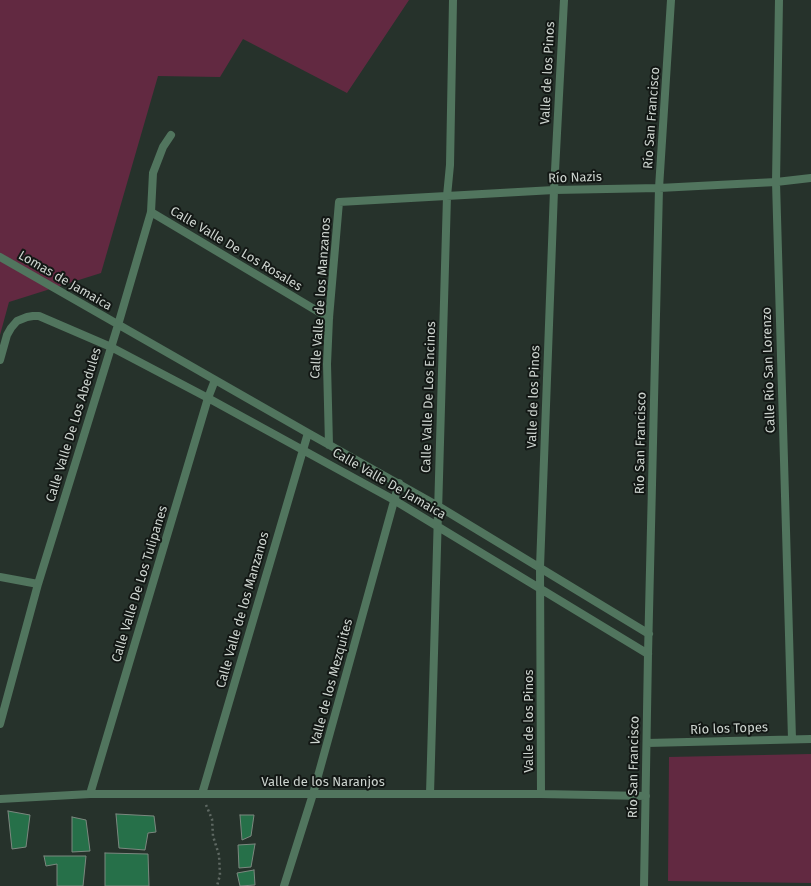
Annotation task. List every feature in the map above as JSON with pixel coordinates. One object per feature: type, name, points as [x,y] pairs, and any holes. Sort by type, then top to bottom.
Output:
[{"type":"street","name":"Calle Valle De Los Encinos","points":[[430,794],[447,196],[450,166],[453,0]]},
{"type":"street","name":"Valle de los Pinos","points":[[541,794],[540,567],[554,190],[564,0]]},
{"type":"street","name":"Río San Francisco","points":[[644,886],[648,654],[660,188],[671,0]]},
{"type":"street","name":"Calle Río San Lorenzo","points":[[779,0],[776,182],[792,739]]},
{"type":"street","name":"Calle Valle De Los Abedules","points":[[0,724],[38,584],[118,325],[150,212],[153,173],[163,147],[171,135]]},
{"type":"street","name":"Río Nazis","points":[[339,202],[554,190],[660,188],[776,182],[811,178]]},
{"type":"street","name":"Calle Valle de los Manzanos","points":[[329,445],[327,371],[329,318],[339,202]]},
{"type":"street","name":"Calle Valle De Los Rosales","points":[[150,212],[329,318]]},
{"type":"street","name":"Lomas de Jamaica","points":[[0,257],[118,325]]},
{"type":"street","name":"Calle Valle De Jamaica","points":[[0,360],[6,335],[11,328],[17,322],[33,316],[39,316],[111,347],[303,449],[438,525],[648,654]]},
{"type":"street","name":"Calle Valle De Jamaica","points":[[118,325],[399,483],[649,634]]},
{"type":"street","name":"Calle Valle De Los Tulipanes","points":[[90,794],[208,398],[215,380]]},
{"type":"street","name":"Calle Valle de los Manzanos","points":[[202,794],[308,433]]},
{"type":"street","name":"Valle de los Mezquites","points":[[284,886],[313,794],[399,483]]},
{"type":"street","points":[[0,577],[38,584]]},
{"type":"street","name":"Río los Topes","points":[[647,743],[811,739]]},
{"type":"street","name":"Valle de los Naranjos","points":[[0,799],[90,794],[541,794],[646,796]]},
{"type":"path","points":[[202,794],[212,819],[213,836],[220,855],[220,875],[217,886]]},
{"type":"shaded area","points":[[0,0],[409,0],[347,93],[243,39],[220,77],[158,76],[101,273],[9,302],[0,335]]},
{"type":"shaded area","points":[[811,754],[811,883],[668,881],[669,757]]},
{"type":"building","points":[[8,811],[30,815],[26,847],[12,849]]},
{"type":"building","points":[[116,814],[154,816],[156,832],[148,833],[145,850],[119,848]]},
{"type":"building","points":[[240,815],[254,815],[251,836],[242,840]]},
{"type":"building","points":[[72,817],[86,820],[90,851],[72,852]]},
{"type":"building","points":[[255,844],[251,867],[239,868],[238,845]]},
{"type":"building","points":[[105,853],[148,854],[149,886],[105,886]]},
{"type":"building","points":[[44,856],[86,856],[83,886],[57,886],[57,864],[46,866]]},
{"type":"building","points":[[254,870],[255,885],[240,886],[237,873]]}]
